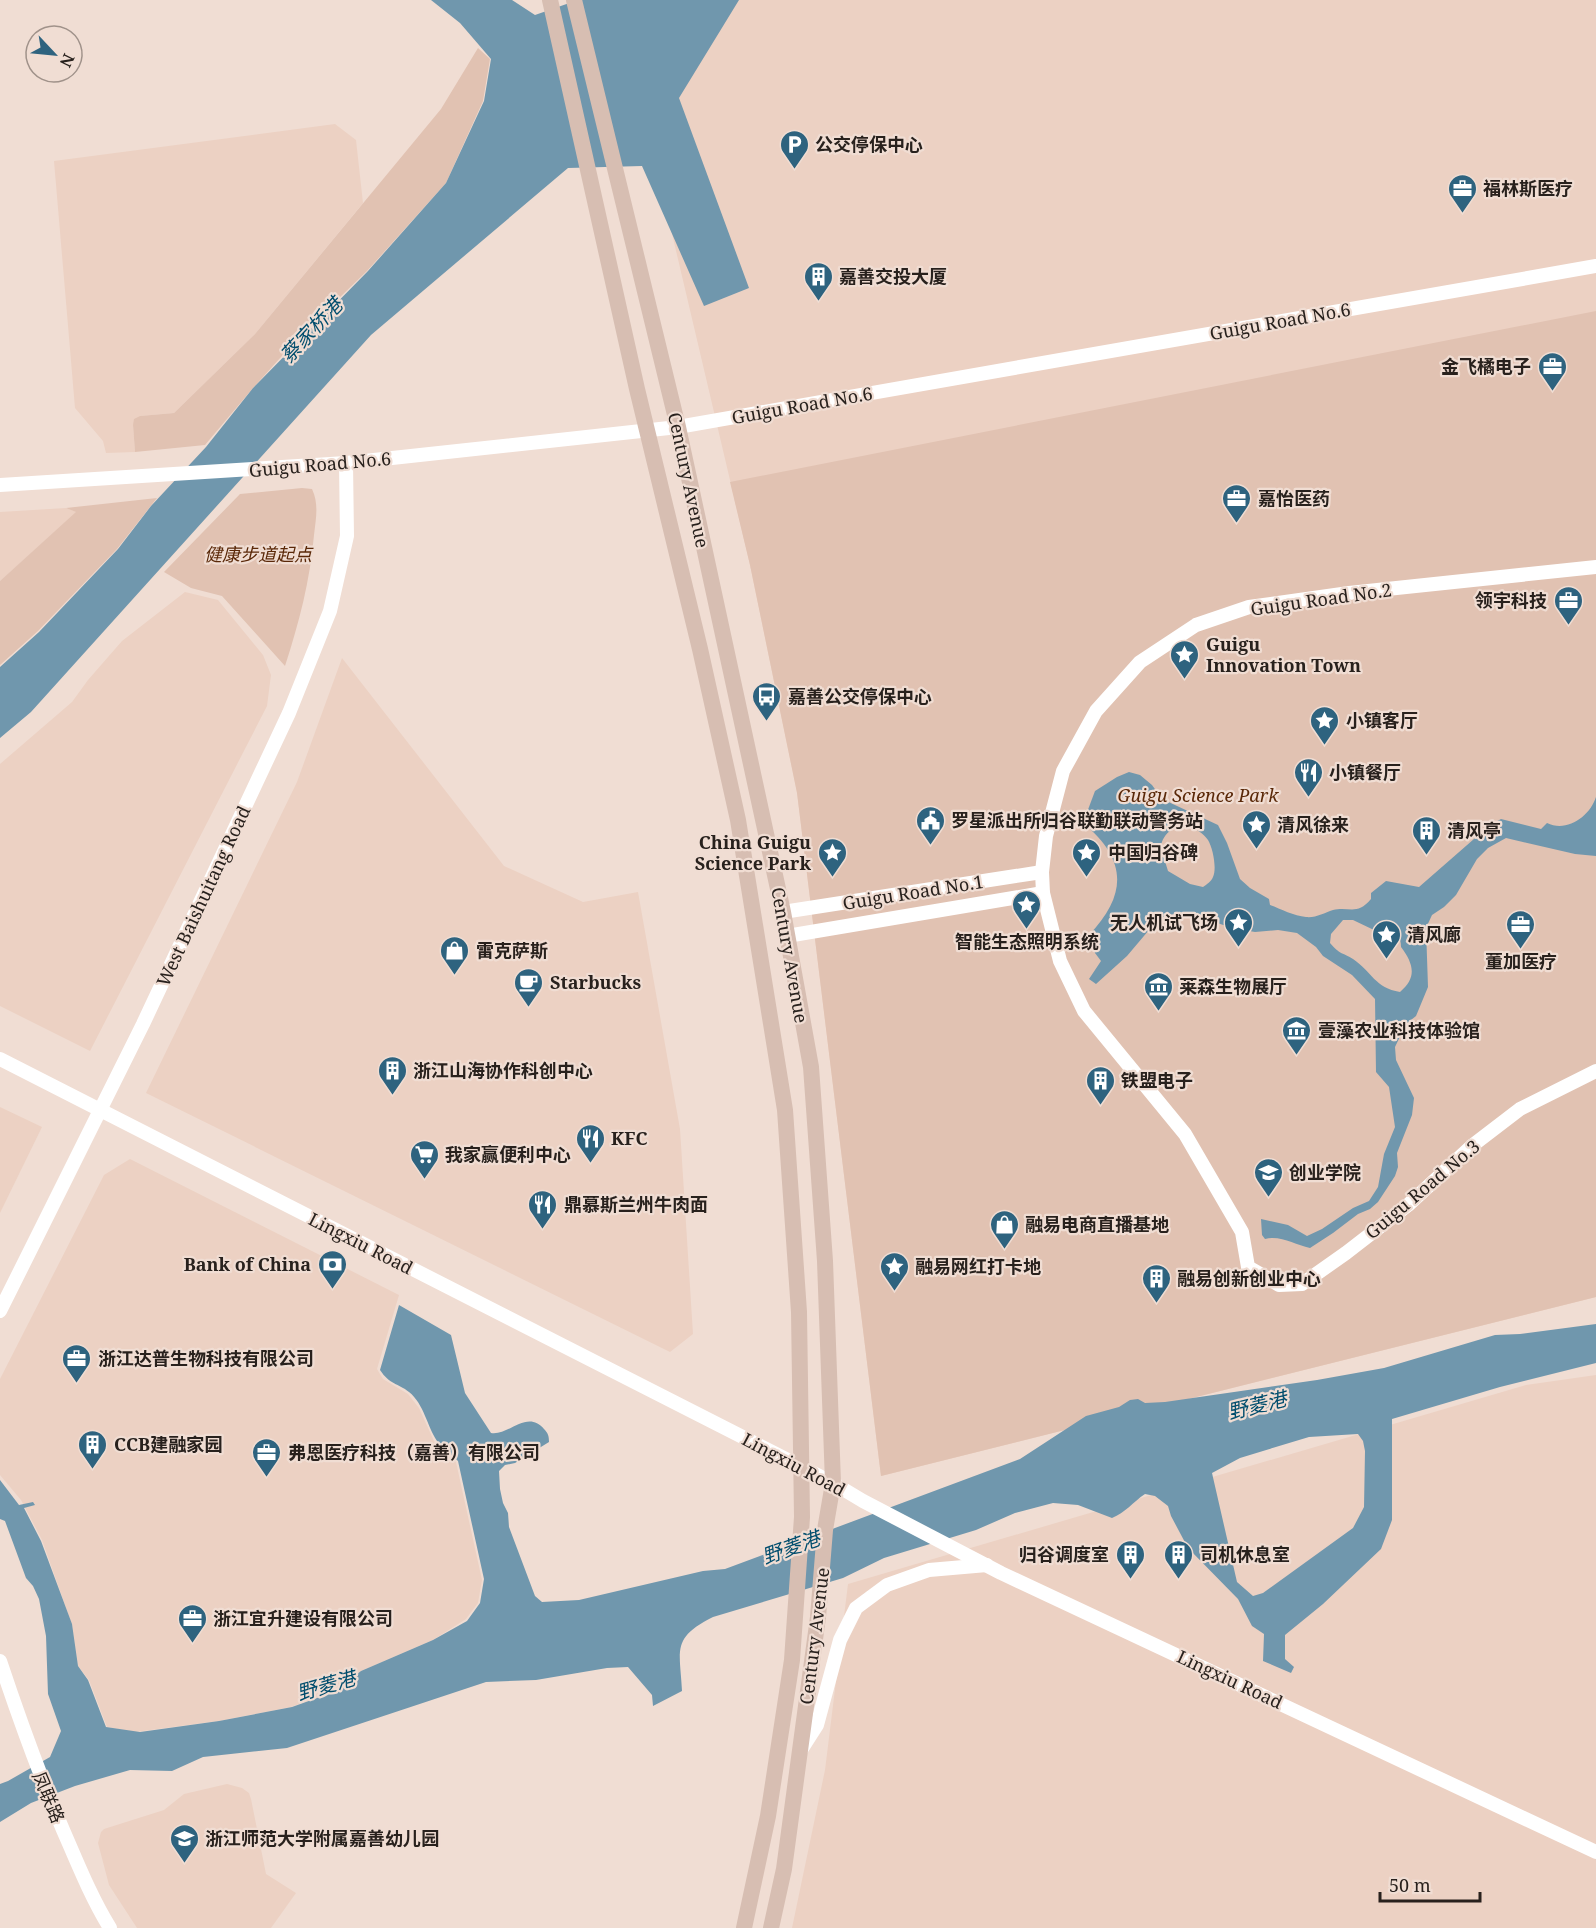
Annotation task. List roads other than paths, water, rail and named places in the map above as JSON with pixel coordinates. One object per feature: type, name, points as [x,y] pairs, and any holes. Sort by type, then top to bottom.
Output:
[{"type":"main road","name":"Century Avenue","points":[[550,0],[738,820],[786,1110],[799,1312],[802,1517],[792,1660],[768,1816],[744,1928]]},
{"type":"main road","name":"Century Avenue","points":[[574,0],[678,427],[783,912],[811,1067],[825,1261],[833,1483],[825,1530],[818,1617],[784,1869],[771,1928]]},
{"type":"street","name":"Guigu Road No.6","points":[[0,485],[346,463],[678,427],[1596,266]]},
{"type":"street","name":"West Baishuitang Road","points":[[0,1311],[143,1024],[290,712],[330,611],[347,536],[346,463]]},
{"type":"street","name":"Guigu Road No.2","points":[[1248,1267],[1242,1232],[1185,1134],[1084,1011],[1060,961],[1043,893],[1042,872],[1046,836],[1063,771],[1096,711],[1140,662],[1196,625],[1260,605],[1349,593],[1596,567]]},
{"type":"street","name":"Guigu Road No.1","points":[[783,912],[1042,872]]},
{"type":"street","name":"Guigu Road No.1","points":[[787,936],[1043,893]]},
{"type":"street","name":"Lingxiu Road","points":[[0,1059],[833,1483],[987,1565],[1596,1852]]},
{"type":"street","name":"Guigu Road No.3","points":[[1248,1267],[1279,1285],[1302,1284],[1408,1205],[1473,1145],[1520,1109],[1596,1071]]},
{"type":"street","points":[[800,1751],[817,1725],[840,1640],[856,1608],[887,1585],[929,1570],[987,1565]]},
{"type":"street","name":"凤联路","points":[[0,1661],[32,1756],[53,1808],[96,1904],[110,1928]]},
{"type":"water","name":"蔡家桥港","points":[[431,0],[512,0],[535,15],[578,0],[739,0],[679,98],[749,288],[704,306],[642,166],[568,168],[371,335],[31,712],[0,738],[0,667],[39,632],[118,549],[151,506],[206,447],[253,388],[368,271],[446,183],[484,101],[491,59],[460,23]]},
{"type":"water","points":[[1129,772],[1140,775],[1152,785],[1162,799],[1218,825],[1240,879],[1269,899],[1270,905],[1306,917],[1339,909],[1357,909],[1366,904],[1371,899],[1371,893],[1386,881],[1419,887],[1490,825],[1501,819],[1541,829],[1547,823],[1562,826],[1577,821],[1583,816],[1596,797],[1596,856],[1575,854],[1506,838],[1488,848],[1477,859],[1456,895],[1432,915],[1426,928],[1428,987],[1416,1016],[1406,1024],[1395,1047],[1396,1060],[1414,1098],[1412,1115],[1397,1153],[1398,1167],[1395,1176],[1378,1202],[1370,1209],[1358,1214],[1310,1248],[1282,1239],[1265,1239],[1262,1235],[1261,1219],[1288,1225],[1307,1236],[1369,1201],[1378,1187],[1384,1154],[1395,1127],[1389,1087],[1376,1072],[1375,999],[1352,975],[1323,956],[1316,947],[1297,933],[1278,930],[1255,932],[1180,913],[1165,916],[1149,930],[1127,956],[1096,984],[1089,979],[1101,961],[1095,953],[1089,935],[1111,905],[1116,891],[1117,877],[1115,863],[1108,850],[1083,823],[1095,791]],"holes":[[[1189,825],[1206,838],[1213,853],[1214,873],[1211,880],[1203,887],[1190,884],[1168,871],[1164,858],[1160,855],[1160,848],[1167,833],[1176,827]],[[1343,920],[1353,920],[1376,931],[1386,926],[1397,934],[1412,971],[1409,981],[1400,992],[1379,983],[1353,959],[1330,943],[1331,934]]]},
{"type":"water","name":"野菱港","points":[[399,1305],[451,1335],[465,1393],[491,1433],[498,1433],[525,1422],[538,1424],[546,1432],[549,1442],[515,1463],[505,1465],[499,1471],[500,1489],[508,1513],[509,1527],[535,1596],[542,1602],[579,1600],[703,1571],[725,1569],[1020,1459],[1086,1416],[1119,1407],[1130,1400],[1138,1399],[1145,1403],[1165,1402],[1317,1380],[1384,1368],[1495,1335],[1596,1324],[1596,1363],[1500,1387],[1392,1419],[1392,1520],[1381,1549],[1323,1604],[1285,1635],[1285,1659],[1294,1667],[1291,1673],[1263,1661],[1264,1634],[1252,1626],[1238,1599],[1188,1548],[1168,1506],[1155,1496],[1145,1494],[1112,1518],[1078,1505],[1053,1503],[1015,1513],[976,1530],[884,1558],[843,1578],[713,1617],[690,1632],[681,1646],[682,1691],[653,1706],[652,1695],[628,1667],[607,1668],[536,1680],[486,1682],[287,1748],[203,1757],[172,1771],[130,1770],[75,1786],[31,1803],[0,1822],[0,1784],[50,1757],[61,1731],[48,1694],[46,1636],[39,1599],[26,1578],[5,1521],[0,1519],[0,1480],[19,1505],[33,1502],[35,1505],[24,1508],[41,1541],[72,1624],[78,1666],[88,1680],[106,1727],[140,1732],[219,1721],[292,1707],[331,1693],[361,1671],[433,1640],[467,1621],[480,1603],[484,1579],[458,1461],[437,1441],[414,1397],[387,1378],[380,1370]],"holes":[[[1358,1434],[1363,1441],[1365,1451],[1364,1507],[1353,1528],[1263,1593],[1253,1596],[1237,1582],[1212,1473],[1240,1458],[1309,1437]]]},
{"type":"place","name":"公交停保中心","points":[[794,170]]},
{"type":"place","name":"福林斯医疗","points":[[1462,214]]},
{"type":"place","name":"嘉善交投大厦","points":[[818,302]]},
{"type":"place","name":"金飞橘电子","points":[[1552,392]]},
{"type":"place","name":"嘉怡医药","points":[[1237,524]]},
{"type":"place","name":"领宇科技","points":[[1568,626]]},
{"type":"place","name":"Guigu Innovation Town","points":[[1185,680]]},
{"type":"place","name":"嘉善公交停保中心","points":[[767,722]]},
{"type":"place","name":"小镇客厅","points":[[1325,746]]},
{"type":"place","name":"小镇餐厅","points":[[1308,798]]},
{"type":"place","name":"罗星派出所归谷联勤联动警务站","points":[[930,846]]},
{"type":"place","name":"清风徐来","points":[[1256,850]]},
{"type":"place","name":"清风亭","points":[[1426,856]]},
{"type":"place","name":"China Guigu Science Park","points":[[832,878]]},
{"type":"place","name":"中国归谷碑","points":[[1087,878]]},
{"type":"place","name":"智能生态照明系统","points":[[1027,930]]},
{"type":"place","name":"无人机试飞场","points":[[1239,948]]},
{"type":"place","name":"董加医疗","points":[[1521,950]]},
{"type":"place","name":"清风廊","points":[[1386,960]]},
{"type":"place","name":"雷克萨斯","points":[[455,976]]},
{"type":"place","name":"Starbucks","points":[[529,1008]]},
{"type":"place","name":"莱森生物展厅","points":[[1158,1012]]},
{"type":"place","name":"壹藻农业科技体验馆","points":[[1297,1056]]},
{"type":"place","name":"浙江山海协作科创中心","points":[[392,1096]]},
{"type":"place","name":"铁盟电子","points":[[1100,1106]]},
{"type":"place","name":"KFC","points":[[590,1164]]},
{"type":"place","name":"我家赢便利中心","points":[[424,1180]]},
{"type":"place","name":"创业学院","points":[[1268,1198]]},
{"type":"place","name":"鼎慕斯兰州牛肉面","points":[[543,1230]]},
{"type":"place","name":"融易电商直播基地","points":[[1004,1250]]},
{"type":"place","name":"Bank of China","points":[[332,1290]]},
{"type":"place","name":"融易网红打卡地","points":[[894,1292]]},
{"type":"place","name":"融易创新创业中心","points":[[1156,1304]]},
{"type":"place","name":"浙江达普生物科技有限公司","points":[[77,1384]]},
{"type":"place","name":"CCB建融家园","points":[[93,1470]]},
{"type":"place","name":"弗恩医疗科技（嘉善）有限公司","points":[[267,1478]]},
{"type":"place","name":"归谷调度室","points":[[1130,1580]]},
{"type":"place","name":"司机休息室","points":[[1179,1580]]},
{"type":"place","name":"浙江宜升建设有限公司","points":[[192,1644]]},
{"type":"place","name":"浙江师范大学附属嘉善幼儿园","points":[[184,1864]]},
{"type":"park label","name":"健康步道起点","points":[[258,554]]},
{"type":"park label","name":"Guigu Science Park","points":[[1198,795]]}]
